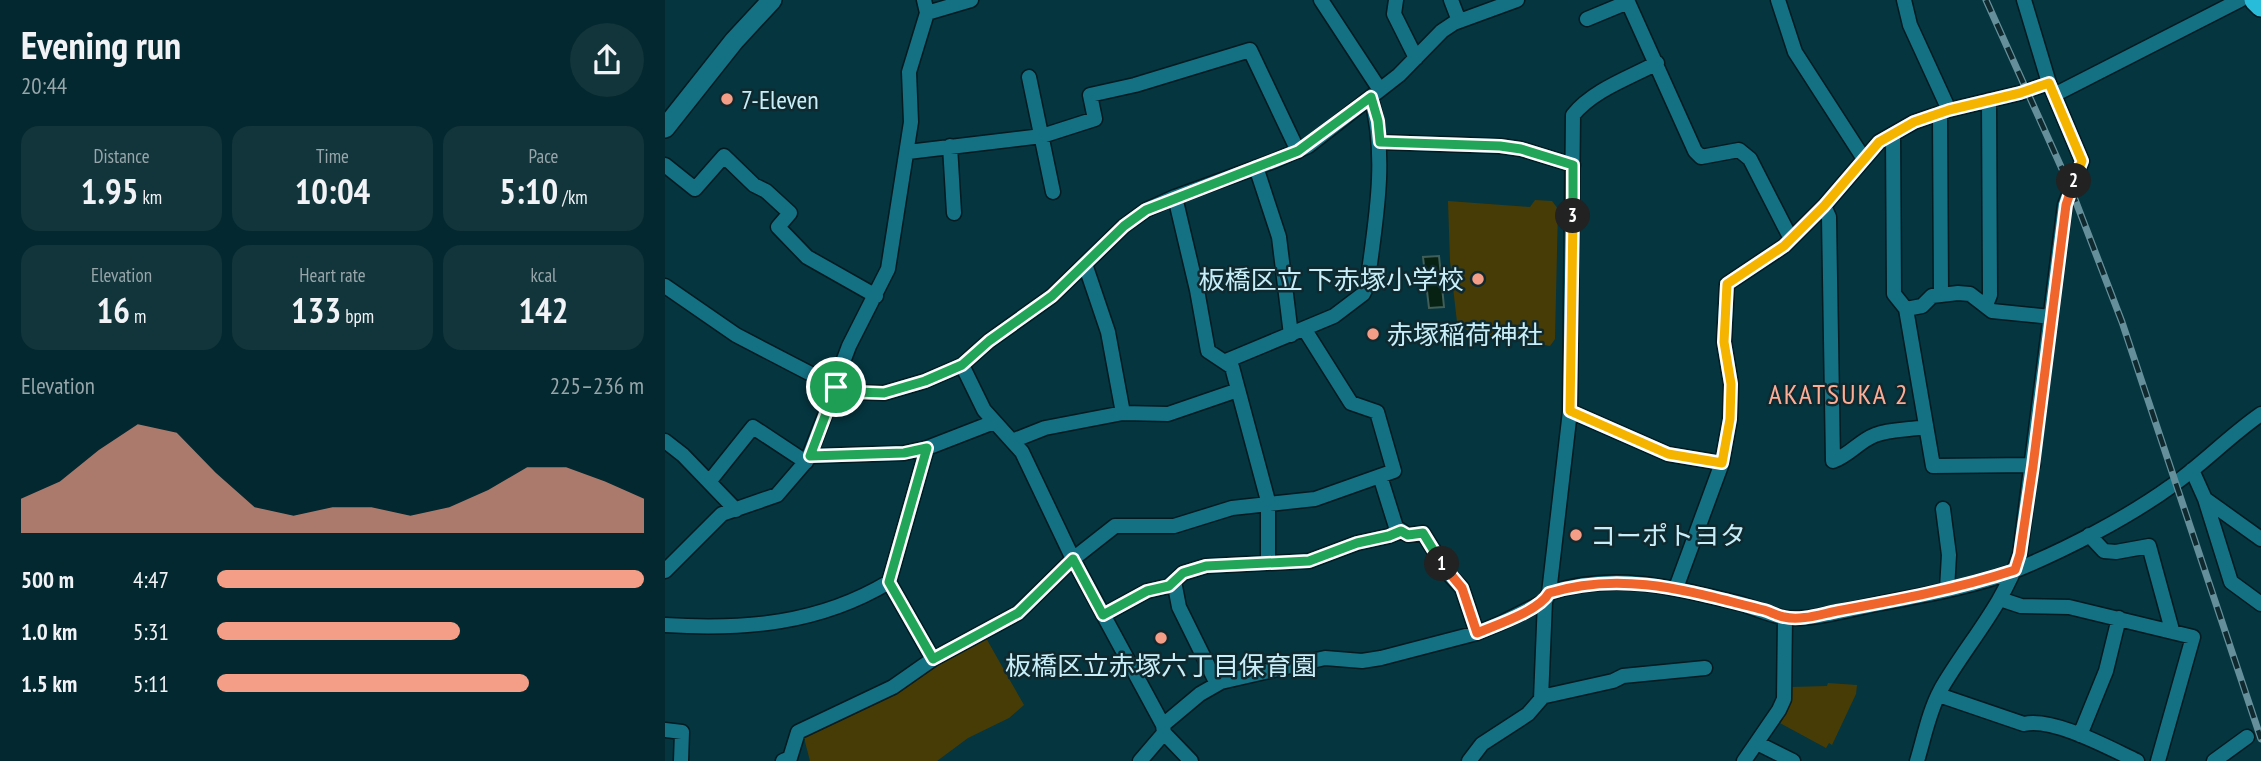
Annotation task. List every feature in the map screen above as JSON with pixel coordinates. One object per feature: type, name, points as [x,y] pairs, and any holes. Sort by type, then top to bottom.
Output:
[{"type":"highway","points":[[2255,0],[2261,6]]},
{"type":"street","points":[[665,128],[734,41],[772,0]]},
{"type":"street","points":[[668,562],[722,514],[777,495],[808,459],[849,346],[888,268],[908,152],[911,122],[909,72],[925,6],[971,0]]},
{"type":"street","points":[[1226,361],[1335,316],[1363,294],[1367,286],[1376,218],[1380,142],[1376,93],[1321,0]]},
{"type":"street","points":[[1396,0],[1394,14],[1416,58]]},
{"type":"street","points":[[1451,0],[1459,21]]},
{"type":"street","points":[[665,286],[736,335],[835,386],[855,392],[884,393],[925,381],[962,365],[989,341],[1052,296],[1124,226],[1146,210],[1298,151],[1399,75],[1442,31],[1459,21],[1517,0]]},
{"type":"street","points":[[1778,0],[1795,52],[1864,159]]},
{"type":"street","points":[[1904,0],[1910,25],[1945,112],[1941,295]]},
{"type":"street","points":[[1917,761],[1939,695],[2000,599],[2020,554],[2066,205],[2082,161],[2052,89],[2024,0]]},
{"type":"street","points":[[1675,588],[1704,517],[1722,463],[1730,419],[1731,384],[1724,342],[1727,284],[1784,246],[1824,206],[1879,142],[1914,122],[1989,100],[2052,89],[2240,0]]},
{"type":"street","points":[[1587,19],[1628,1],[1695,151],[1701,157],[1739,150],[1750,159],[1791,239]]},
{"type":"street","points":[[908,152],[1042,136],[1095,119],[1090,95],[1135,85],[1250,50],[1298,151]]},
{"type":"street","points":[[1469,761],[1482,744],[1528,714],[1541,697],[1547,597],[1570,411],[1573,115],[1579,107],[1601,92],[1657,63]]},
{"type":"street","points":[[1029,78],[1053,192]]},
{"type":"street","points":[[1986,305],[1990,295],[1989,100]]},
{"type":"street","points":[[1893,134],[1894,294],[1906,309],[1933,466],[2033,466]]},
{"type":"street","points":[[1380,142],[1500,146],[1521,149],[1573,165]]},
{"type":"street","points":[[950,146],[954,213]]},
{"type":"street","points":[[665,165],[695,189],[724,156],[754,185],[766,191],[790,213],[778,227],[798,248],[821,265],[876,296]]},
{"type":"street","points":[[783,761],[790,758],[798,732],[893,687],[933,659],[1018,613],[1073,559],[1115,526],[1174,526],[1232,508],[1315,499],[1394,471],[1377,412],[1351,402],[1298,332],[1279,237],[1256,167]]},
{"type":"street","points":[[1175,197],[1197,290],[1207,351],[1232,367],[1238,390],[1267,505],[1268,562]]},
{"type":"street","points":[[1824,206],[1829,217],[1833,461],[1846,457],[1859,444],[1876,435],[1925,427]]},
{"type":"street","points":[[1085,264],[1108,332],[1123,413]]},
{"type":"street","points":[[1906,309],[1921,306],[1932,296],[1970,294],[1992,310],[2052,317]]},
{"type":"street","points":[[962,365],[984,410],[1022,452],[1073,559],[1164,729],[1191,761]]},
{"type":"street","points":[[1012,441],[1045,428],[1123,413],[1168,414],[1238,390]]},
{"type":"street","points":[[1570,411],[1668,454],[1722,463]]},
{"type":"street","points":[[1140,761],[1164,729],[1200,694],[1217,684],[1325,658],[1362,661],[1381,659],[1477,633],[1547,597],[1582,584],[1604,581],[1675,588],[1769,611],[1785,618],[1803,617],[1947,589],[2015,570],[2089,535],[2168,488],[2222,443],[2257,421]]},
{"type":"street","points":[[709,482],[753,427],[808,459],[904,453],[927,448],[994,422]]},
{"type":"street","points":[[665,441],[683,455],[736,510]]},
{"type":"street","points":[[665,625],[738,628],[771,623],[826,611],[861,599],[889,582],[927,448]]},
{"type":"street","points":[[2192,470],[2205,499],[2231,582],[2261,604]]},
{"type":"street","points":[[1380,476],[1396,527],[1408,535],[1423,533],[1448,573],[1462,588],[1477,633]]},
{"type":"street","points":[[2205,499],[2261,539]]},
{"type":"street","points":[[1943,509],[1949,555],[1947,589]]},
{"type":"street","points":[[1103,615],[1147,591],[1169,586],[1183,573],[1206,566],[1309,561],[1357,543],[1401,531]]},
{"type":"street","points":[[2089,535],[2104,551],[2116,552],[2149,546],[2172,630]]},
{"type":"street","points":[[1174,581],[1179,607],[1217,684]]},
{"type":"street","points":[[889,582],[933,659]]},
{"type":"street","points":[[2000,599],[2021,606],[2069,607],[2193,637],[2158,761]]},
{"type":"street","points":[[1744,761],[1784,699],[1785,618]]},
{"type":"street","points":[[2080,734],[2106,671],[2119,618]]},
{"type":"street","points":[[1541,697],[1613,681],[1623,676],[1705,668]]},
{"type":"street","points":[[1939,695],[2024,724],[2033,722],[2080,734],[2137,761]]},
{"type":"street","points":[[665,730],[682,732],[681,761]]},
{"type":"street","points":[[2214,761],[2247,737]]},
{"type":"street","points":[[1757,743],[1793,761]]},
{"type":"shaded area","points":[[1535,200],[1552,201],[1558,209],[1555,339],[1550,346],[1468,331],[1457,322],[1450,261],[1448,201],[1530,207]]},
{"type":"shaded area","points":[[1439,256],[1444,307],[1429,308],[1423,257]]},
{"type":"shaded area","points":[[986,638],[1024,705],[1009,718],[968,738],[937,761],[810,761],[803,734],[935,662]]},
{"type":"shaded area","points":[[1828,683],[1857,685],[1856,694],[1832,745],[1829,743],[1826,748],[1778,722],[1791,702],[1791,687],[1827,686]]},
{"type":"railway","points":[[1986,0],[2071,189],[2122,322],[2261,739]]},
{"type":"place","name":"7-Eleven","points":[[727,99]]},
{"type":"place","name":"板橋区立 下赤塚小学校","points":[[1478,279]]},
{"type":"place","name":"赤塚稲荷神社","points":[[1373,334]]},
{"type":"place","name":"コーポトヨタ","points":[[1576,535]]},
{"type":"place","name":"板橋区立赤塚六丁目保育園","points":[[1161,638]]},
{"type":"district","name":"AKATSUKA 2","points":[[1839,393]]},
{"type":"route","points":[[2049,83],[2082,161],[2066,205],[2033,466],[2020,554],[2015,570],[1986,580],[1888,602],[1785,618],[1769,611],[1675,588],[1604,581],[1549,593],[1545,601],[1477,633],[1462,588],[1448,573],[1423,533],[1408,535],[1401,531],[1357,543],[1309,561],[1206,566],[1183,573],[1169,586],[1147,591],[1103,615],[1073,559],[1018,613],[933,659],[889,582],[927,448],[904,453],[810,456],[836,387],[855,392],[884,393],[951,371],[1052,296],[1124,226],[1146,210],[1308,146],[1371,97],[1378,121],[1380,142],[1500,146],[1521,149],[1573,165],[1570,411],[1668,454],[1722,463],[1730,419],[1731,384],[1724,342],[1727,284],[1784,246],[1824,206],[1879,142],[1914,122],[2049,83]]}]
